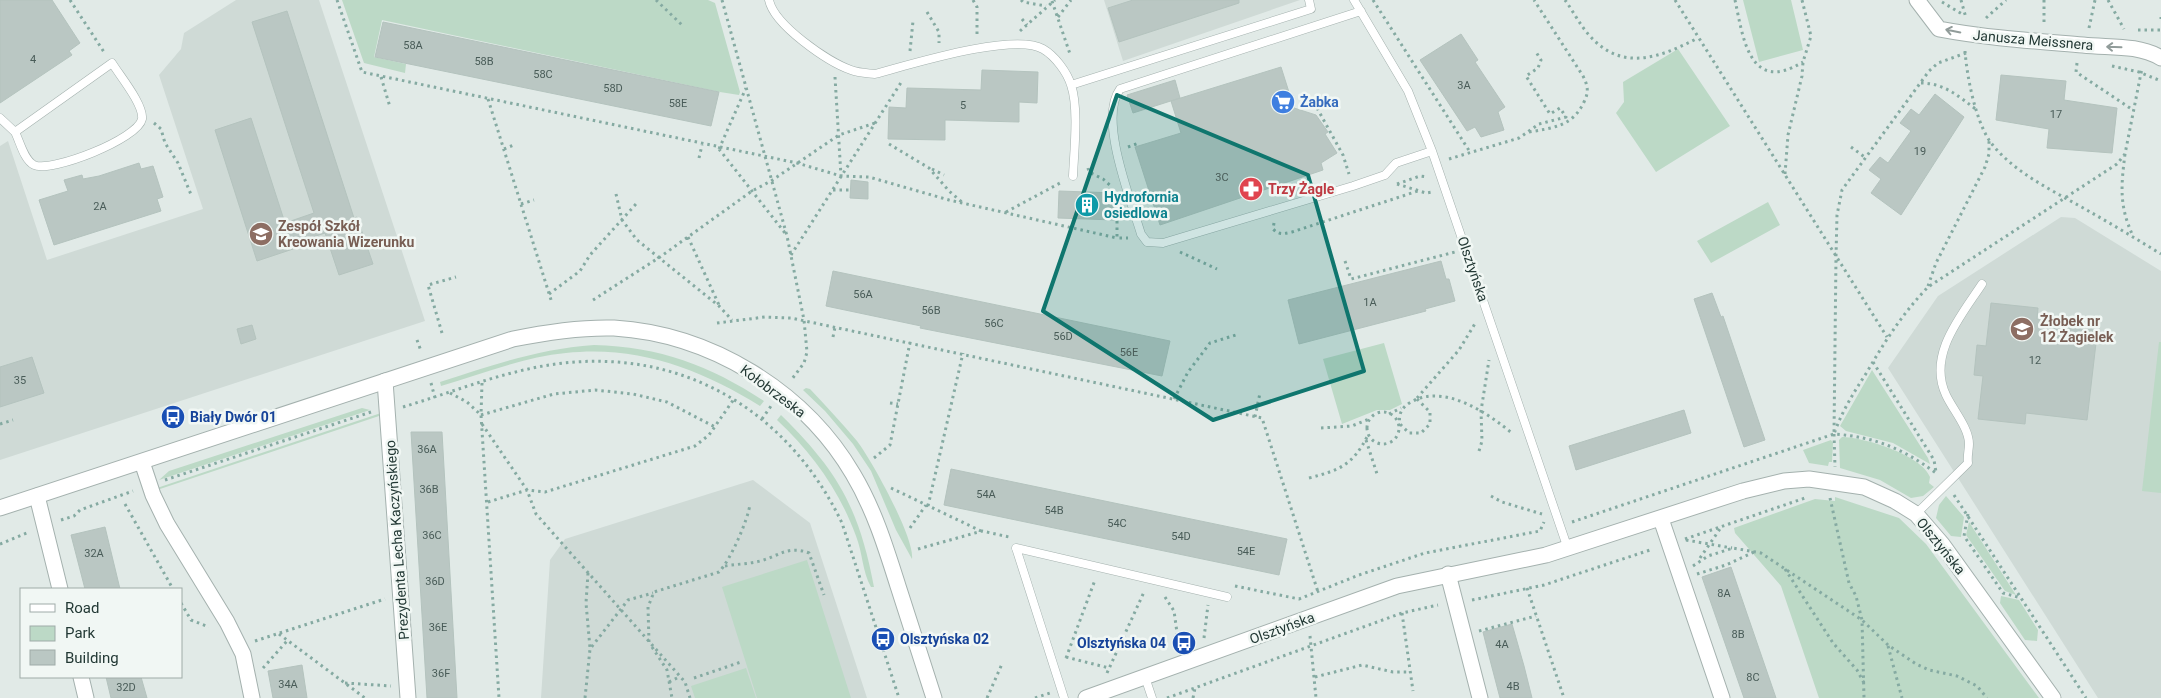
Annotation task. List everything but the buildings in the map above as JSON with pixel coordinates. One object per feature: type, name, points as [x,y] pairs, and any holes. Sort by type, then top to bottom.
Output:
[{"type":"street","name":"Janusza Meissnera","points":[[1917,0],[1939,28],[1965,34],[2131,48],[2150,51],[2161,58]]},
{"type":"street","name":"Kołobrzeska","points":[[385,381],[513,339],[563,330],[615,328],[639,331],[673,339],[712,351],[754,373],[810,418],[839,453],[865,497],[880,530],[934,698]]},
{"type":"street","name":"Prezydenta Lecha Kaczyńskiego","points":[[385,381],[407,691]]},
{"type":"street","points":[[0,508],[385,381]]},
{"type":"street","points":[[142,462],[166,524],[243,654],[252,698]]},
{"type":"street","name":"Olsztyńska","points":[[1086,698],[1397,586],[1448,574],[1527,560],[1568,549],[1767,484],[1809,479],[1864,487],[1895,500],[1916,514],[1942,544],[2052,698]]},
{"type":"street","points":[[37,496],[60,588]]},
{"type":"street","points":[[1661,519],[1676,542],[1722,698]]},
{"type":"street","points":[[1448,574],[1480,698]]},
{"type":"street","points":[[81,678],[86,698]]},
{"type":"lane","points":[[769,0],[777,17],[801,38],[823,56],[858,73],[874,74],[1005,44],[1042,48],[1058,62],[1071,85],[1074,120],[1073,176]]},
{"type":"lane","points":[[1071,85],[1311,8],[1309,0]]},
{"type":"lane","name":"Olsztyńska","points":[[1354,0],[1408,91],[1432,151],[1568,549]]},
{"type":"lane","points":[[1361,11],[1125,86],[1114,96],[1112,130],[1142,234],[1147,242],[1162,243],[1353,186],[1385,175],[1396,163],[1432,151]]},
{"type":"lane","points":[[0,118],[15,132],[24,154],[31,164],[40,167],[50,167],[91,154],[131,133],[138,128],[142,120],[137,102],[112,63],[15,132]]},
{"type":"lane","points":[[1916,514],[1968,463],[1969,443],[1945,394],[1941,376],[1942,362],[1948,336],[1982,284]]},
{"type":"lane","points":[[1064,698],[1016,548],[1099,567],[1148,582],[1226,597]]},
{"type":"lane","points":[[1145,678],[1152,698]]},
{"type":"path","points":[[70,0],[112,63]]},
{"type":"path","points":[[338,0],[362,72],[797,164],[841,176],[869,177],[964,204],[1117,238],[1130,238]]},
{"type":"path","points":[[656,0],[683,26]]},
{"type":"path","points":[[722,0],[787,236],[804,320],[807,352],[804,363]]},
{"type":"path","points":[[973,0],[977,6],[976,50]]},
{"type":"path","points":[[1021,0],[1047,6]]},
{"type":"path","points":[[1058,18],[1071,0]]},
{"type":"path","points":[[1373,0],[1470,152]]},
{"type":"path","points":[[1526,133],[1570,122],[1581,109],[1588,95],[1588,85],[1583,76],[1534,0]]},
{"type":"path","points":[[1565,0],[1589,35],[1602,46],[1626,58],[1640,59],[1652,56],[1698,38]]},
{"type":"path","points":[[1675,0],[1887,337]]},
{"type":"path","points":[[1735,0],[1746,47],[1758,66],[1776,71],[1790,69],[1803,62]]},
{"type":"path","points":[[1785,175],[1788,135],[1802,76],[1803,62],[1811,36],[1802,0]]},
{"type":"path","points":[[1940,0],[1966,16],[1961,0]]},
{"type":"path","points":[[1986,18],[2006,0]]},
{"type":"path","points":[[2044,0],[2044,22]]},
{"type":"path","points":[[2108,0],[2124,29]]},
{"type":"path","points":[[1005,44],[1053,1],[1080,82]]},
{"type":"path","points":[[927,12],[939,32]]},
{"type":"path","points":[[1022,19],[1027,25]]},
{"type":"path","points":[[2139,30],[2161,30]]},
{"type":"path","points":[[1436,162],[1519,138],[1539,124],[1566,117],[1560,108],[1550,114],[1526,76],[1538,68],[1540,60],[1536,52]]},
{"type":"path","points":[[1965,53],[1970,84],[1978,112],[1989,139],[2006,158],[2066,198],[2161,254]]},
{"type":"path","points":[[1835,464],[1836,256],[1838,215],[1842,190],[1920,83],[1938,63],[1965,53],[1974,54]]},
{"type":"path","points":[[2068,62],[2083,63]]},
{"type":"path","points":[[2077,63],[2076,72],[2133,110]]},
{"type":"path","points":[[2107,65],[2139,72],[2161,81]]},
{"type":"path","points":[[834,72],[841,176]]},
{"type":"path","points":[[2133,237],[2124,217],[2121,191],[2125,154],[2139,72]]},
{"type":"path","points":[[381,76],[390,107]]},
{"type":"path","points":[[791,254],[905,77]]},
{"type":"path","points":[[1920,83],[1933,83],[1945,87],[1978,112]]},
{"type":"path","points":[[719,149],[746,88]]},
{"type":"path","points":[[1326,96],[1328,104],[1317,108],[1343,156],[1353,186]]},
{"type":"path","points":[[488,99],[552,303]]},
{"type":"path","points":[[141,113],[161,129],[164,143],[178,163],[192,196]]},
{"type":"path","points":[[593,300],[660,258],[752,191],[771,181],[839,135],[876,123]]},
{"type":"path","points":[[1928,287],[1936,263],[1985,167],[1989,154],[1989,139]]},
{"type":"path","points":[[1126,152],[1128,147],[1139,143]]},
{"type":"path","points":[[504,149],[516,144]]},
{"type":"path","points":[[889,144],[929,168],[944,174]]},
{"type":"path","points":[[699,158],[702,145]]},
{"type":"path","points":[[1852,148],[1866,158]]},
{"type":"path","points":[[719,149],[787,236]]},
{"type":"path","points":[[1834,434],[1841,415],[1887,337],[1906,311],[1928,287],[2117,164],[2125,154]]},
{"type":"path","points":[[1087,159],[1089,172],[1103,179],[1116,190]]},
{"type":"path","points":[[929,168],[949,192],[964,204]]},
{"type":"path","points":[[1341,177],[1349,174]]},
{"type":"path","points":[[1005,212],[1073,176]]},
{"type":"path","points":[[1388,186],[1420,176],[1428,177],[1436,197]]},
{"type":"path","points":[[1396,184],[1426,193],[1435,192]]},
{"type":"path","points":[[833,190],[850,190]]},
{"type":"path","points":[[1275,210],[1279,221],[1273,223],[1273,229],[1281,234],[1418,191]]},
{"type":"path","points":[[616,194],[622,220],[637,240],[719,306],[733,320]]},
{"type":"path","points":[[521,204],[534,200]]},
{"type":"path","points":[[1117,201],[1117,238]]},
{"type":"path","points":[[549,294],[580,271],[590,255],[636,204]]},
{"type":"path","points":[[688,237],[719,306]]},
{"type":"path","points":[[1452,244],[1458,260]]},
{"type":"path","points":[[1345,261],[1351,279],[1455,252]]},
{"type":"path","points":[[1180,254],[1217,269]]},
{"type":"path","points":[[442,333],[428,286],[456,277]]},
{"type":"path","points":[[717,323],[766,317],[804,320],[1262,418],[1318,592]]},
{"type":"path","points":[[1321,428],[1352,426],[1370,419],[1377,413],[1389,414],[1417,399],[1454,356],[1478,320],[1481,328]]},
{"type":"path","points":[[832,338],[834,327]]},
{"type":"path","points":[[1174,399],[1188,372],[1210,344],[1239,334]]},
{"type":"path","points":[[874,458],[890,445],[910,342]]},
{"type":"path","points":[[910,528],[927,506],[963,353]]},
{"type":"path","points":[[1480,450],[1482,441],[1481,411],[1490,355],[1493,364]]},
{"type":"path","points":[[0,544],[74,516],[80,510],[150,485],[380,410],[387,412],[523,370],[554,364],[607,360],[630,362],[682,375],[734,399],[762,419],[788,442],[814,473],[830,498],[842,523],[899,698]]},
{"type":"path","points":[[1872,362],[1934,460],[1937,480]]},
{"type":"path","points":[[482,383],[481,416],[488,502],[499,698]]},
{"type":"path","points":[[481,416],[554,394],[595,390],[633,394],[667,402],[715,427]]},
{"type":"path","points":[[450,393],[467,402],[481,416]]},
{"type":"path","points":[[1255,417],[1260,393]]},
{"type":"path","points":[[488,502],[527,490],[545,492],[695,446],[709,435],[734,399]]},
{"type":"path","points":[[1417,399],[1452,399],[1495,419],[1518,438],[1514,428]]},
{"type":"path","points":[[1389,414],[1409,433],[1415,434],[1426,429],[1431,418],[1430,412],[1417,399]]},
{"type":"path","points":[[890,403],[898,404]]},
{"type":"path","points":[[1368,434],[1377,443],[1389,443],[1397,435],[1399,418],[1404,406]]},
{"type":"path","points":[[1309,478],[1346,466],[1354,458],[1366,439],[1370,419]]},
{"type":"path","points":[[0,424],[13,420]]},
{"type":"path","points":[[482,424],[527,490],[536,514],[621,607],[679,678],[685,682],[690,698]]},
{"type":"path","points":[[1366,439],[1378,477]]},
{"type":"path","points":[[891,488],[982,531]]},
{"type":"path","points":[[1954,494],[2086,698]]},
{"type":"path","points":[[1492,496],[1502,502],[1544,515]]},
{"type":"path","points":[[1167,698],[1402,613],[1567,578],[1812,496]]},
{"type":"path","points":[[1821,496],[1830,496],[1849,582],[1856,596],[1862,620],[1864,698]]},
{"type":"path","points":[[125,504],[172,588]]},
{"type":"path","points":[[590,649],[628,600],[719,572],[725,566],[745,524],[750,504]]},
{"type":"path","points":[[1299,599],[1359,575],[1425,554],[1540,531],[1546,518],[1542,507]]},
{"type":"path","points":[[1568,517],[1570,523],[1600,514]]},
{"type":"path","points":[[1968,514],[1964,536],[2003,593],[2021,598]]},
{"type":"path","points":[[1687,571],[1698,561],[1722,526]]},
{"type":"path","points":[[1676,542],[1710,544],[1761,554],[1862,620],[1888,645],[1916,664],[1929,670],[1957,676],[1977,686],[1987,698]]},
{"type":"path","points":[[1698,561],[1733,548]]},
{"type":"path","points":[[725,566],[762,561],[782,551],[802,550],[809,552],[824,595]]},
{"type":"path","points":[[1690,578],[1754,552]]},
{"type":"path","points":[[1068,667],[1066,658],[1099,567]]},
{"type":"path","points":[[1783,567],[1833,643],[1857,670],[1864,683]]},
{"type":"path","points":[[585,698],[590,649],[586,603],[588,573]]},
{"type":"path","points":[[1107,673],[1148,582],[1159,588],[1174,611],[1179,648]]},
{"type":"path","points":[[1527,588],[1564,698]]},
{"type":"path","points":[[654,592],[648,607],[649,642],[667,670],[672,698]]},
{"type":"path","points":[[182,605],[191,620],[251,643],[401,594]]},
{"type":"path","points":[[1402,613],[1413,692]]},
{"type":"path","points":[[1483,630],[1536,616]]},
{"type":"path","points":[[278,634],[365,698]]},
{"type":"path","points":[[249,680],[287,640]]},
{"type":"path","points":[[1888,645],[1902,698]]},
{"type":"path","points":[[1312,646],[1316,698]]},
{"type":"path","points":[[1051,656],[1109,668]]},
{"type":"path","points":[[694,678],[741,662]]},
{"type":"path","points":[[987,698],[1002,664]]},
{"type":"path","points":[[1315,678],[1362,665],[1393,672],[1410,672]]},
{"type":"path","points":[[669,682],[679,678]]},
{"type":"path","points":[[344,683],[383,686],[407,691]]},
{"type":"path","points":[[1193,698],[1195,688]]},
{"type":"highlighted area","points":[[1117,95],[1308,175],[1364,371],[1213,420],[1043,311]]},
{"type":"shaded area","name":"Zespół Szkół Kreowania Wizerunku","points":[[236,0],[319,0],[425,321],[0,460],[0,146],[8,141],[47,260],[203,209],[159,75],[181,49],[184,33]]},
{"type":"shaded area","points":[[1104,0],[1300,0],[1123,61]]},
{"type":"shaded area","points":[[2061,217],[2075,218],[2161,271],[2161,698],[2098,698],[1888,368],[1938,296]]},
{"type":"shaded area","points":[[753,480],[810,523],[867,698],[541,698],[550,560],[565,539]]},
{"type":"green space","points":[[342,0],[708,0],[715,3],[740,92],[739,95],[720,92],[382,20],[374,57],[406,64],[405,73],[364,63]]},
{"type":"green space","points":[[1743,0],[1791,0],[1803,50],[1759,62]]},
{"type":"green space","points":[[1678,49],[1730,126],[1656,172],[1616,113],[1624,102],[1623,82]]},
{"type":"green space","points":[[1768,202],[1780,225],[1711,263],[1697,241]]},
{"type":"green space","points":[[2159,342],[2161,342],[2161,493],[2142,491]]},
{"type":"green space","points":[[1384,343],[1402,404],[1390,410],[1377,410],[1342,424],[1323,359]]},
{"type":"green space","points":[[594,345],[641,350],[683,360],[724,377],[764,401],[760,406],[715,381],[668,363],[643,356],[592,351],[535,358],[441,386],[440,382],[516,359],[554,350]]},
{"type":"green space","points":[[1872,370],[1930,464],[1893,443],[1846,431],[1840,426]]},
{"type":"green space","points":[[806,388],[810,389],[828,408],[864,450],[900,517],[907,534],[912,559],[896,530],[871,471],[853,444],[825,411],[803,390]]},
{"type":"green space","points":[[362,408],[370,410],[159,480],[169,471]]},
{"type":"green space","points":[[381,413],[382,415],[157,490],[157,488]]},
{"type":"green space","points":[[781,415],[817,454],[832,473],[843,492],[861,535],[874,587],[871,587],[868,581],[856,536],[842,503],[824,473],[777,420]]},
{"type":"green space","points":[[1842,437],[1877,444],[1916,461],[1925,469],[1930,477],[1929,483],[1934,487],[1923,496],[1911,498],[1880,480],[1840,468],[1839,440]]},
{"type":"green space","points":[[1831,440],[1833,443],[1832,462],[1829,462],[1828,466],[1809,463],[1803,450]]},
{"type":"green space","points":[[1946,496],[1964,517],[1961,537],[1951,536],[1936,518],[1939,505]]},
{"type":"green space","points":[[1835,497],[1899,518],[1926,544],[2039,698],[1819,698],[1781,586],[1735,533],[1734,528],[1815,499],[1835,501]]},
{"type":"green space","points":[[1969,522],[2016,595],[2005,591],[1966,535]]},
{"type":"green space","points":[[807,560],[851,698],[757,698],[722,587]]},
{"type":"green space","points":[[2001,596],[2019,600],[2038,630],[2037,641],[2025,640],[2000,603]]},
{"type":"green space","points":[[746,668],[756,698],[695,698],[691,686]]},
{"type":"place","name":"Żabka","points":[[1283,102]]},
{"type":"place","name":"Trzy Żagle","points":[[1251,189]]},
{"type":"place","name":"Hydrofornia osiedlowa","points":[[1087,205]]},
{"type":"place","name":"Zespół Szkół Kreowania Wizerunku","points":[[261,234]]},
{"type":"place","name":"Żłobek nr 12 Żagielek","points":[[2022,329]]},
{"type":"place","name":"Biały Dwór 01","points":[[173,417]]},
{"type":"place","name":"Olsztyńska 02","points":[[883,639]]},
{"type":"place","name":"Olsztyńska 04","points":[[1184,643]]}]
